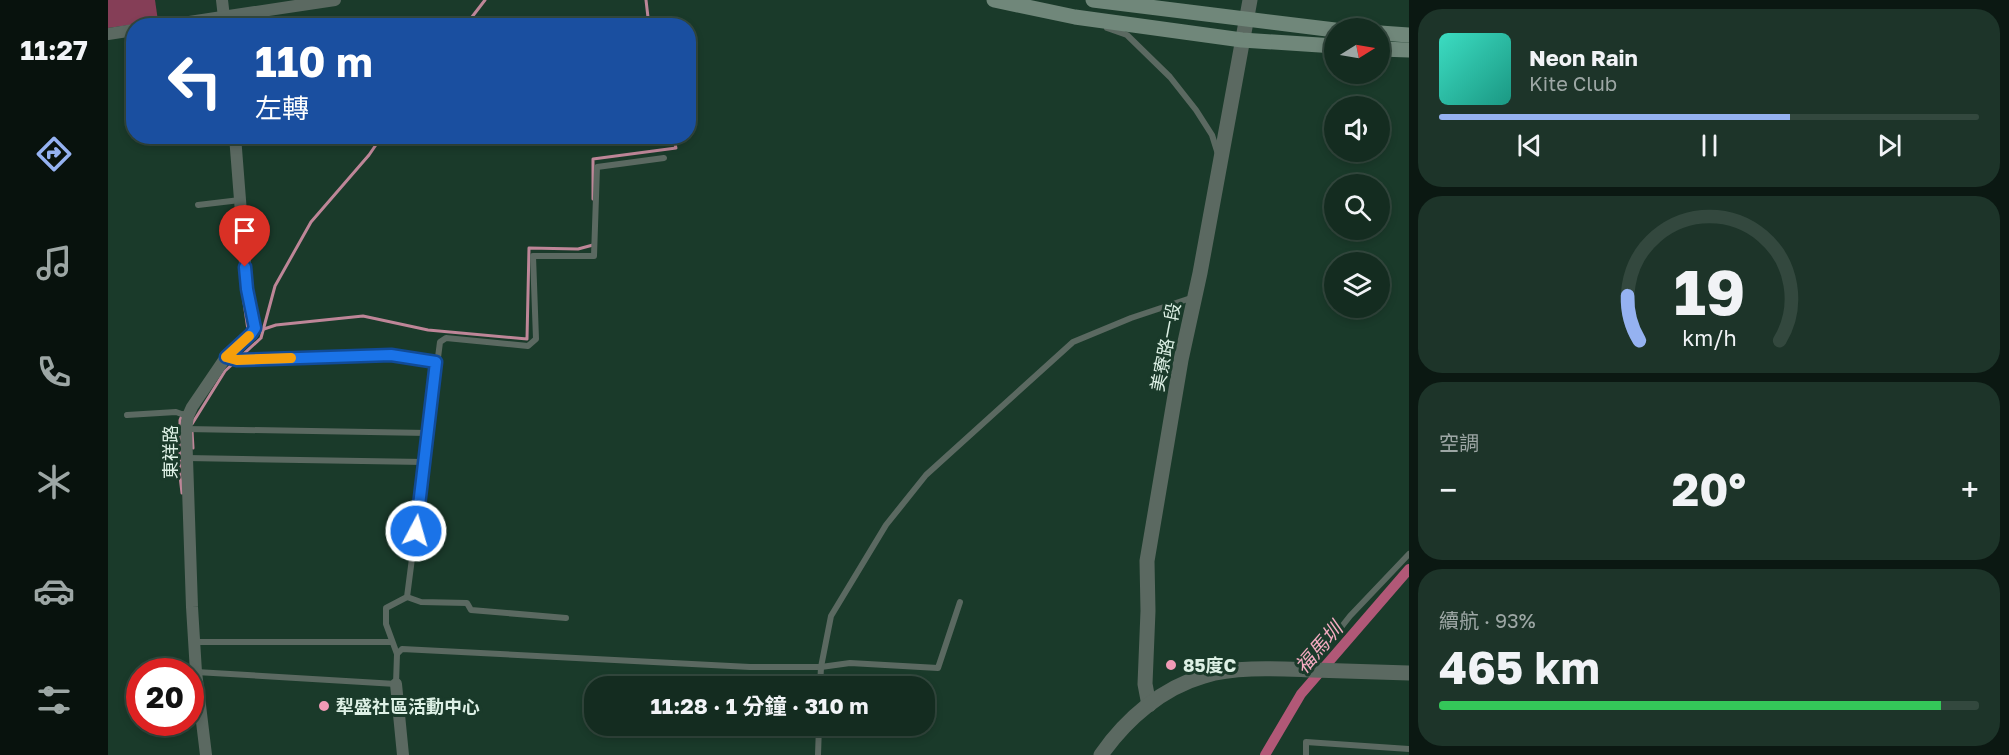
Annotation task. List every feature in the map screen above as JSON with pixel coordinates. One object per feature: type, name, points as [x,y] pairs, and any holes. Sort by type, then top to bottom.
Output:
[{"type":"main road","points":[[994,0],[1075,17],[1242,40],[1324,45]]},
{"type":"main road","points":[[1093,0],[1324,29]]},
{"type":"main road","points":[[1390,34],[1409,35]]},
{"type":"main road","points":[[1390,49],[1409,50]]},
{"type":"street","points":[[222,0],[224,18]]},
{"type":"street","points":[[240,18],[335,0]]},
{"type":"street","name":"美寮路一段","points":[[1149,705],[1145,684],[1148,611],[1146,561],[1181,360],[1219,174],[1250,0]]},
{"type":"street","points":[[108,34],[126,31]]},
{"type":"street","name":"東祥路","points":[[195,658],[186,429],[182,414],[226,357],[255,328],[247,289],[236,201],[235,144]]},
{"type":"street","points":[[1101,755],[1113,738],[1166,692],[1205,676],[1260,668],[1409,673]]},
{"type":"street","points":[[396,684],[403,755]]},
{"type":"street","name":"東祥路","points":[[204,736],[206,755]]},
{"type":"lane","points":[[1075,17],[1127,35],[1170,77],[1212,135],[1218,154],[1219,174]]},
{"type":"lane","points":[[407,597],[440,342],[446,338],[528,346],[533,343],[536,339],[533,256],[594,256],[597,167],[664,158]]},
{"type":"lane","points":[[198,205],[236,201]]},
{"type":"lane","points":[[821,676],[831,616],[886,525],[926,475],[1073,342],[1131,318],[1194,297]]},
{"type":"lane","points":[[226,357],[237,360],[391,355],[436,362]]},
{"type":"lane","points":[[127,415],[182,414]]},
{"type":"lane","points":[[186,429],[428,433]]},
{"type":"lane","points":[[187,458],[424,462]]},
{"type":"lane","points":[[1307,670],[1350,616],[1409,554]]},
{"type":"lane","points":[[204,672],[396,684],[397,654],[386,624],[386,608],[407,597],[421,602],[467,603],[471,610],[566,618]]},
{"type":"lane","points":[[397,654],[402,649],[750,667],[822,667],[850,663],[938,668],[960,603]]},
{"type":"lane","points":[[194,642],[391,642]]},
{"type":"lane","points":[[818,755],[819,736]]},
{"type":"lane","points":[[1306,755],[1306,742],[1409,749]]},
{"type":"lane","points":[[1365,755],[1366,747]]},
{"type":"shaded area","points":[[108,0],[155,0],[158,18],[126,18],[126,25],[108,28]]},
{"type":"waterway","points":[[471,18],[485,0]]},
{"type":"waterway","points":[[646,0],[648,18]]},
{"type":"waterway","points":[[192,424],[225,371],[261,338],[275,286],[311,222],[377,144]]},
{"type":"waterway","points":[[593,199],[593,159],[676,148],[675,144]]},
{"type":"waterway","points":[[264,329],[276,325],[363,316],[428,330],[527,339],[529,248],[578,249],[593,245]]},
{"type":"waterway","points":[[244,302],[248,330]]},
{"type":"waterway","points":[[182,493],[180,420],[183,413]]},
{"type":"waterway","points":[[192,431],[193,448]]},
{"type":"waterway","name":"福馬圳","points":[[1265,755],[1301,694],[1409,569]]},
{"type":"slow traffic","points":[[249,336],[226,357],[237,360],[291,358]]},
{"type":"place","name":"85度C","points":[[1171,665]]},
{"type":"place","name":"犁盛社區活動中心","points":[[324,706]]},
{"type":"route","points":[[245,267],[255,328],[226,357],[237,360],[391,355],[436,362],[416,531]]}]
